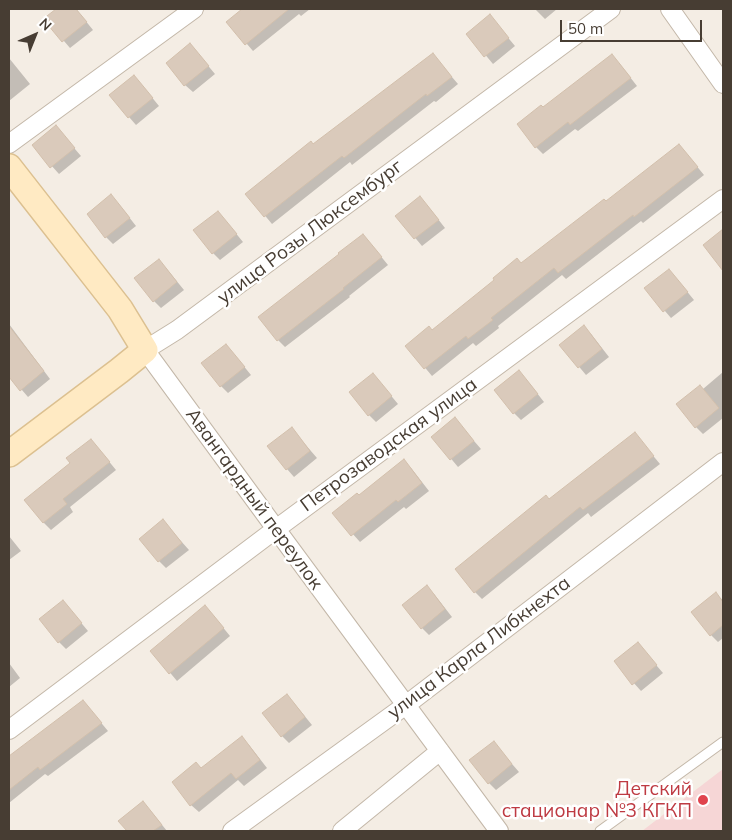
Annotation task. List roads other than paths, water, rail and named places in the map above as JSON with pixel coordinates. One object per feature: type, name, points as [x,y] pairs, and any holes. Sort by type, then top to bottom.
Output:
[{"type":"main road","name":"Авангардный переулок","points":[[9,167],[120,309],[146,350]]},
{"type":"main road","name":"улица Розы Люксембург","points":[[9,454],[146,350]]},
{"type":"street","points":[[9,144],[194,9]]},
{"type":"street","name":"улица Розы Люксембург","points":[[146,350],[177,330],[611,9]]},
{"type":"street","points":[[670,9],[723,84]]},
{"type":"street","name":"Петрозаводская улица","points":[[9,730],[276,529],[723,200]]},
{"type":"street","name":"Авангардный переулок","points":[[146,350],[499,831]]},
{"type":"street","name":"улица Карла Либкнехта","points":[[232,831],[406,705],[723,462]]},
{"type":"street","points":[[342,831],[440,751]]},
{"type":"lane","points":[[600,831],[723,742]]},
{"type":"place","name":"Детский стационар №3 КГКП","points":[[703,800]]}]
